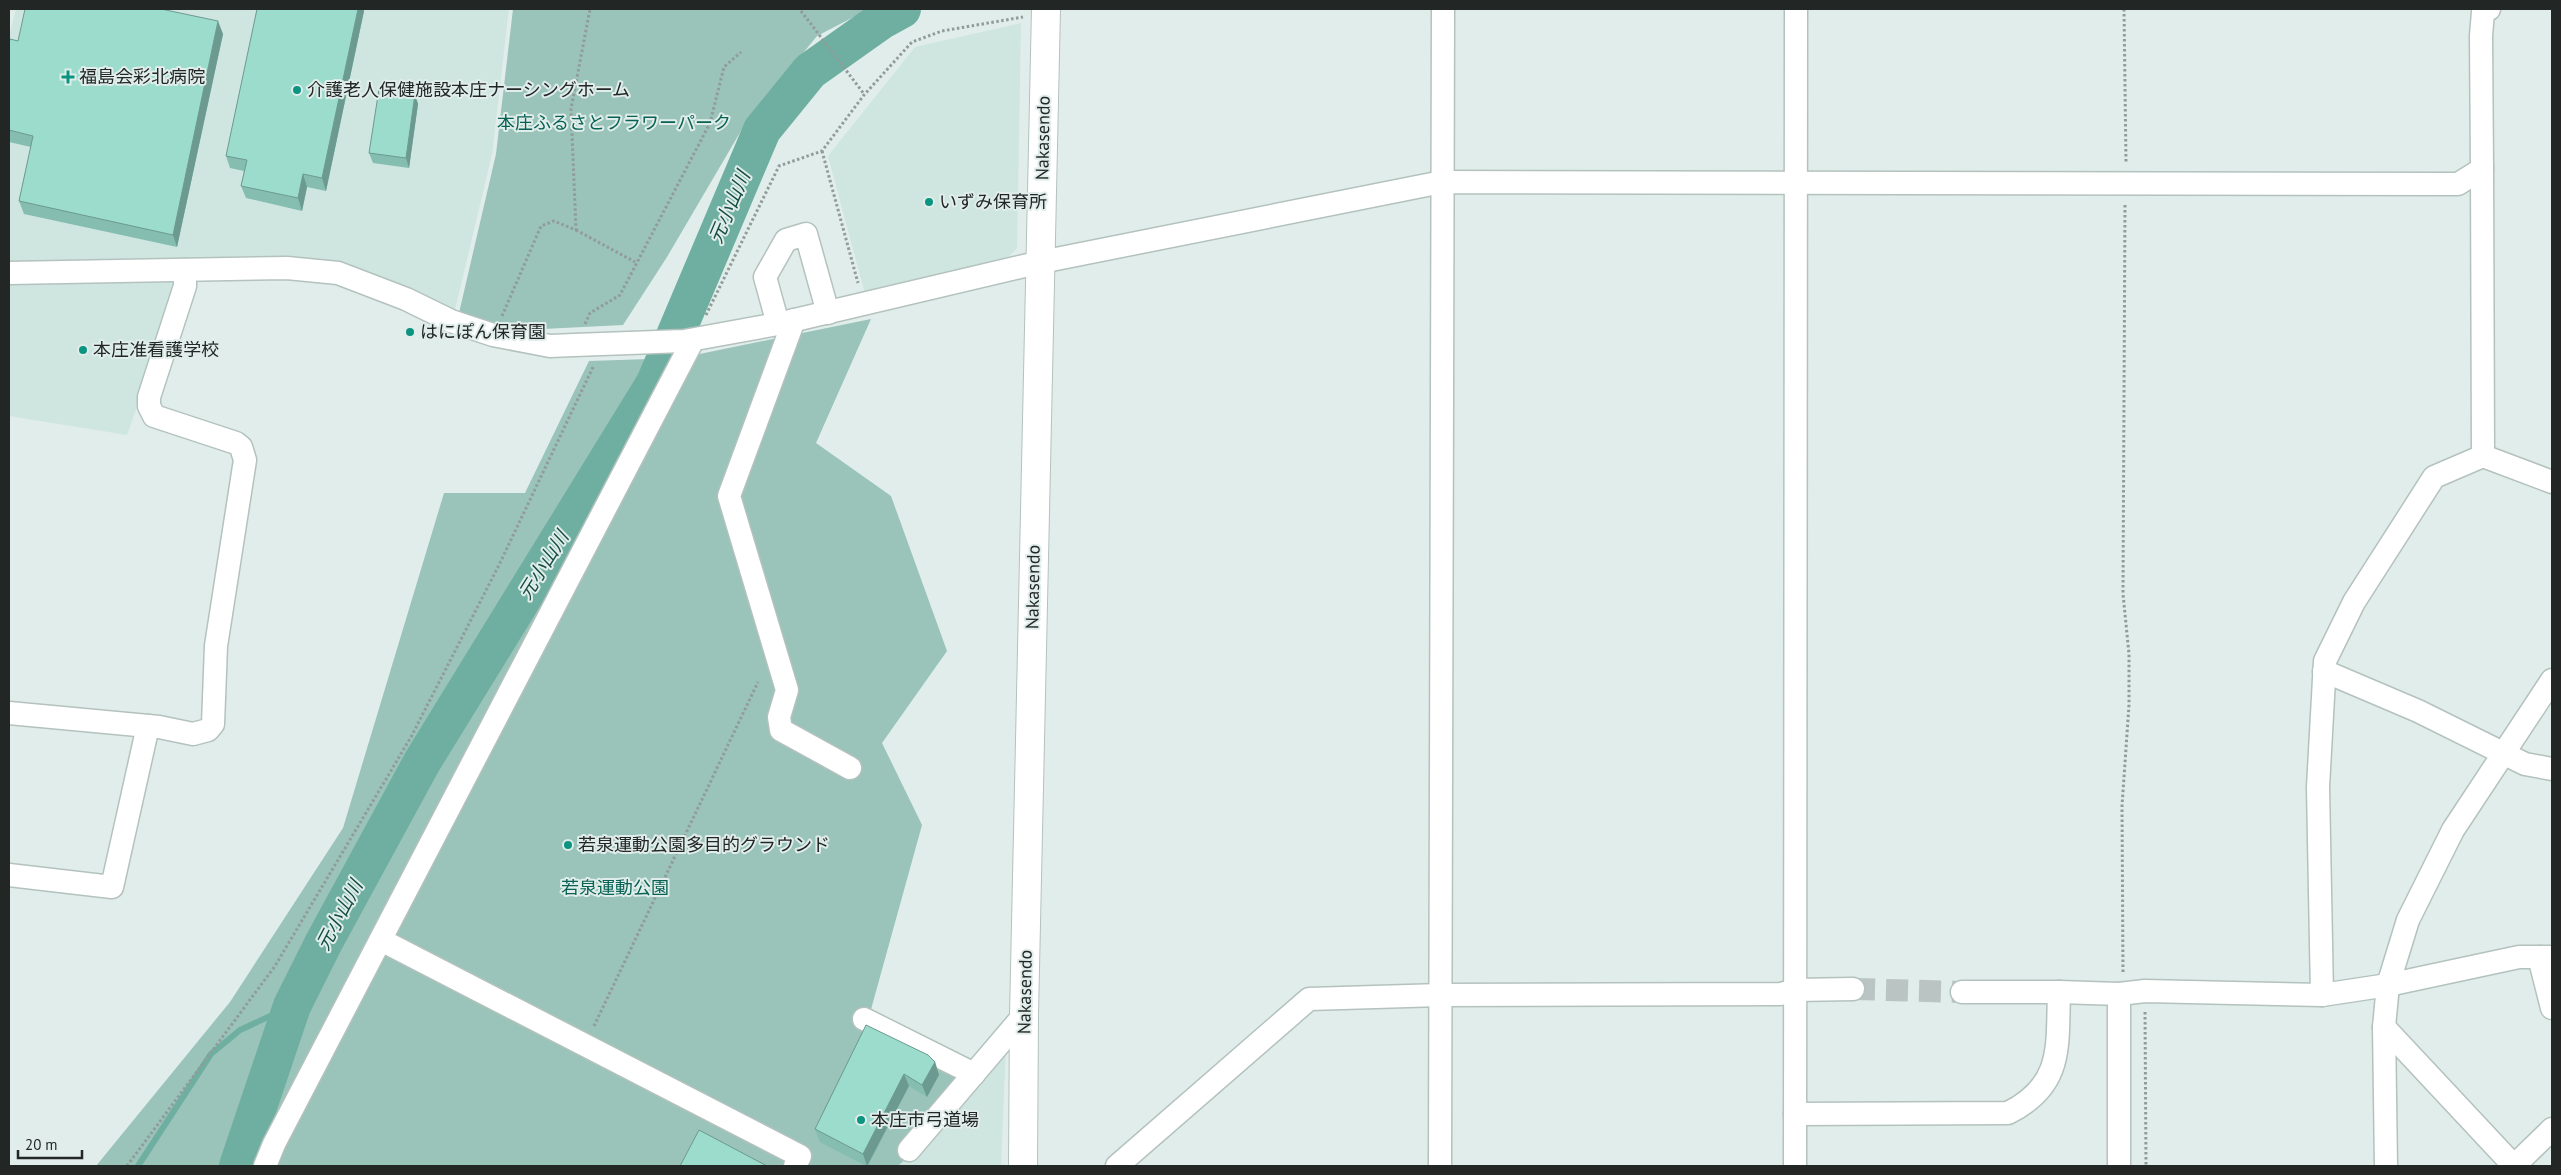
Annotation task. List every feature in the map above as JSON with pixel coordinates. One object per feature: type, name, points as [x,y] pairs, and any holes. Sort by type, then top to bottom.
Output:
[{"type":"highway","name":"Nakasendo","points":[[1024,1166],[1024,1015],[1046,11]]},
{"type":"street","points":[[1440,1166],[1443,9]]},
{"type":"street","points":[[1795,1166],[1796,9]]},
{"type":"street","points":[[2483,456],[2481,36],[2485,10]]},
{"type":"street","points":[[9,273],[288,268],[338,273],[493,335],[550,346],[609,344],[689,340],[786,322],[1041,262],[1442,182],[2458,184],[2482,169]]},
{"type":"street","points":[[828,313],[806,234],[786,240],[765,277],[786,322],[729,496],[787,690],[780,717],[781,730],[850,768]]},
{"type":"street","points":[[9,713],[148,726],[193,734],[208,730],[213,724],[216,646],[245,460],[241,447],[236,444],[154,416],[149,406],[149,397],[185,286],[185,270]]},
{"type":"street","points":[[264,1166],[689,340]]},
{"type":"street","points":[[2322,995],[2318,787],[2325,662],[2354,602],[2434,477],[2483,456],[2552,482]]},
{"type":"street","points":[[2324,671],[2418,711],[2525,764],[2552,769]]},
{"type":"street","points":[[2386,1166],[2384,1027],[2388,985],[2408,920],[2453,830],[2552,680]]},
{"type":"street","points":[[9,875],[112,887],[148,726]]},
{"type":"street","points":[[381,940],[800,1156],[796,1166]]},
{"type":"street","points":[[1962,992],[2119,994],[2145,991],[2322,995],[2388,985],[2519,957],[2545,957],[2552,1008]]},
{"type":"street","points":[[1117,1166],[1309,999],[1441,996],[1781,994],[1795,990],[1853,989]]},
{"type":"street","points":[[1795,1114],[2008,1113],[2026,1104],[2041,1089],[2052,1071],[2057,1040],[2059,992]]},
{"type":"street","points":[[2119,994],[2119,1166]]},
{"type":"street","points":[[909,1150],[1024,1015]]},
{"type":"street","points":[[864,1019],[974,1074]]},
{"type":"street","points":[[2384,1027],[2514,1166],[2552,1129]]},
{"type":"path","points":[[576,230],[571,109],[590,9]]},
{"type":"path","points":[[2119,994],[2123,970],[2122,806],[2129,706],[2129,654],[2123,594],[2126,184],[2124,9]]},
{"type":"path","points":[[801,11],[864,95]]},
{"type":"path","points":[[689,340],[779,166],[822,151],[864,95],[912,42],[942,31],[1046,11]]},
{"type":"path","points":[[574,345],[590,313],[620,294],[635,262],[710,123],[724,67],[741,52]]},
{"type":"path","points":[[822,151],[864,304]]},
{"type":"path","points":[[493,335],[541,226],[554,221],[576,230],[635,262]]},
{"type":"path","points":[[127,1166],[275,966],[411,737],[500,565],[609,344]]},
{"type":"path","points":[[585,1045],[758,682]]},
{"type":"path","points":[[2145,991],[2146,1166]]},
{"type":"shaded area","points":[[16,9],[509,9],[492,154],[455,310],[359,268],[283,256],[9,264],[9,37]]},
{"type":"shaded area","name":"いずみ保育所","points":[[1021,23],[1017,248],[1008,257],[865,294],[828,156],[915,47]]},
{"type":"shaded area","name":"本庄准看護学校","points":[[177,278],[180,284],[127,435],[9,416],[9,280]]},
{"type":"shaded area","points":[[1006,1045],[1001,1166],[898,1166],[910,1155]]},
{"type":"green space","name":"本庄ふるさとフラワーパーク","points":[[513,9],[869,9],[817,36],[745,124],[667,257],[623,325],[523,330],[459,313],[496,154]]},
{"type":"green space","name":"若泉運動公園","points":[[871,319],[816,443],[891,496],[947,651],[882,743],[922,825],[870,1013],[968,1075],[910,1155],[898,1166],[96,1166],[230,1002],[343,828],[444,493],[525,493],[589,361],[680,358]]},
{"type":"building","points":[[25,9],[161,9],[218,21],[173,235],[19,201],[33,136],[9,130],[9,44],[10,39],[18,41]]},
{"type":"building","name":"介護老人保健施設本庄ナーシングホーム","points":[[257,9],[358,9],[322,178],[303,174],[298,198],[241,186],[247,160],[226,156]]},
{"type":"building","points":[[379,89],[415,94],[406,158],[369,153]]},
{"type":"building","name":"本庄市弓道場","points":[[866,1025],[928,1055],[935,1062],[922,1085],[904,1074],[863,1154],[815,1129]]},
{"type":"building","points":[[699,1130],[767,1166],[680,1166]]},
{"type":"waterway","name":"元小山川","points":[[238,1166],[292,1006],[324,942],[422,762],[655,383],[762,130],[810,71],[882,20],[902,9]]},
{"type":"waterway","points":[[138,1166],[211,1054],[240,1030],[292,1006]]},
{"type":"tunnel","points":[[1853,989],[1962,992]]},
{"type":"place","name":"福島会彩北病院","points":[[68,77]]},
{"type":"place","name":"介護老人保健施設本庄ナーシングホーム","points":[[297,90]]},
{"type":"place","name":"いずみ保育所","points":[[929,202]]},
{"type":"place","name":"はにぽん保育園","points":[[410,332]]},
{"type":"place","name":"本庄准看護学校","points":[[83,350]]},
{"type":"place","name":"若泉運動公園多目的グラウンド","points":[[568,845]]},
{"type":"place","name":"本庄市弓道場","points":[[861,1120]]}]
